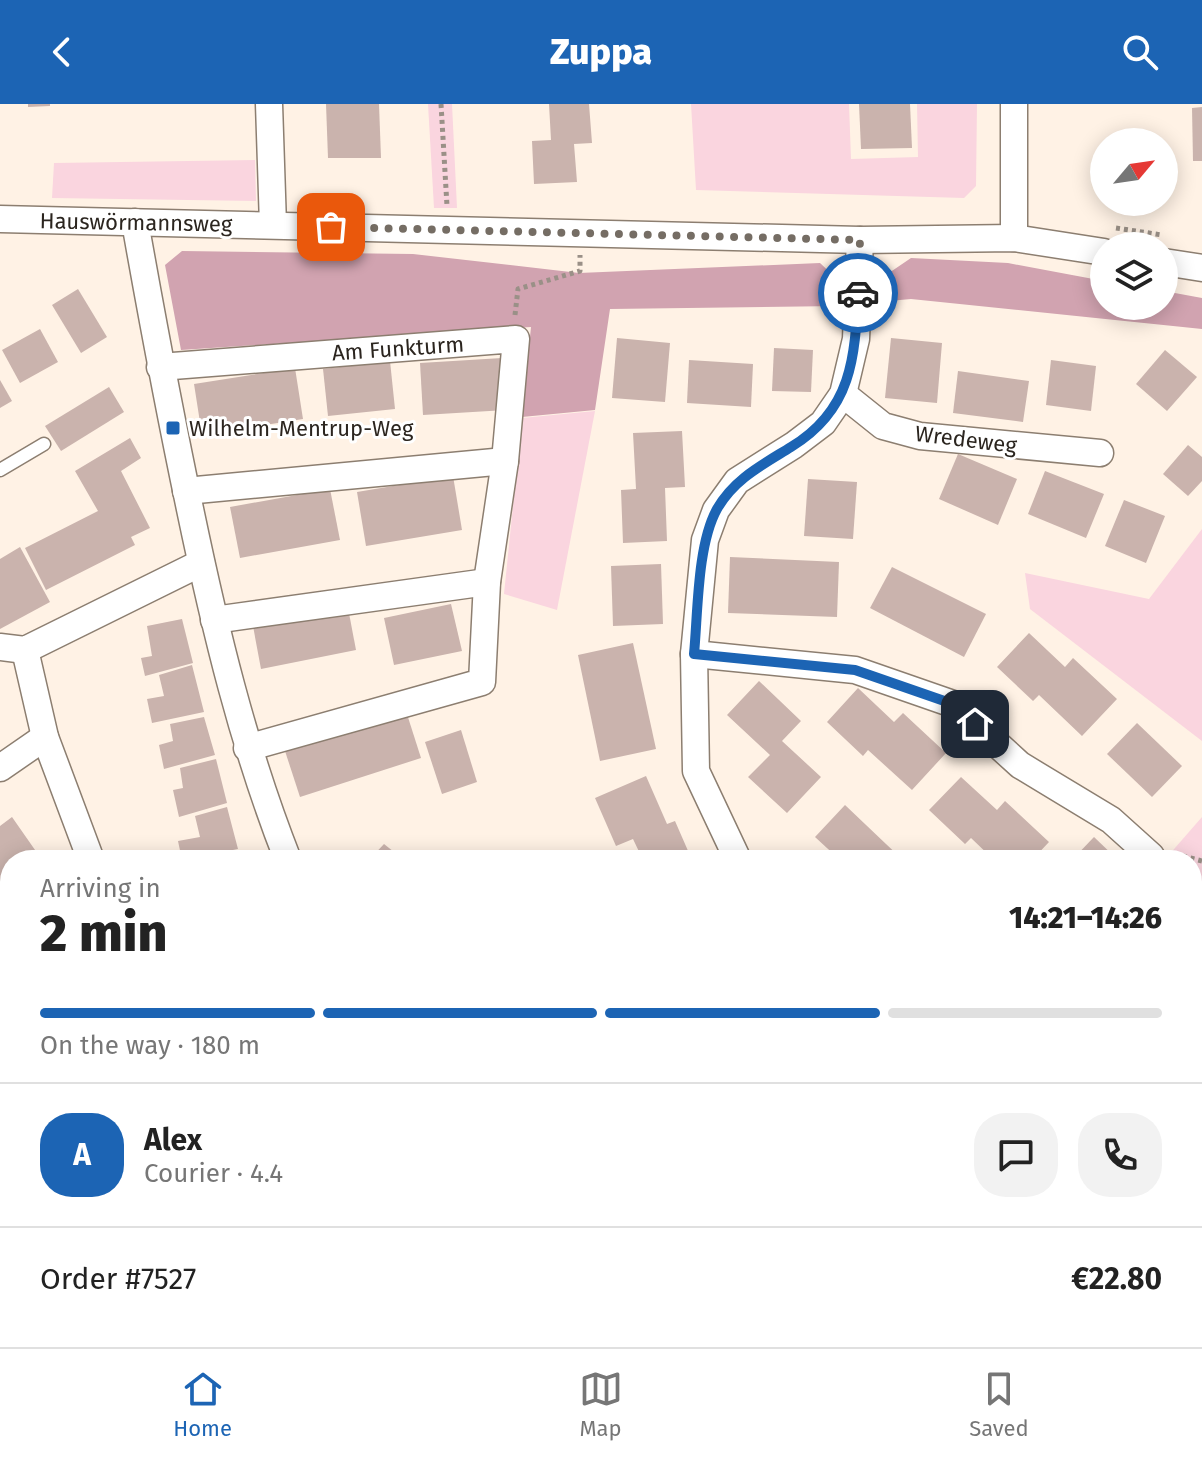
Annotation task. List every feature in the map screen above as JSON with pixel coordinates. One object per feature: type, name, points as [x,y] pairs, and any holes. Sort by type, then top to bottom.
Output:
[{"type":"street","points":[[269,104],[273,225]]},
{"type":"street","points":[[1014,104],[1014,238]]},
{"type":"street","name":"Hauswörmannsweg","points":[[0,219],[860,240],[1014,238],[1090,250]]},
{"type":"street","points":[[135,222],[160,367],[214,620],[247,748],[284,850]]},
{"type":"street","points":[[733,850],[696,771],[694,654],[705,540],[716,510],[737,481],[823,423],[843,394],[856,339],[860,240]]},
{"type":"street","points":[[1178,264],[1202,268]]},
{"type":"street","name":"Am Funkturm","points":[[160,367],[516,339],[505,461],[487,582],[482,682],[247,748]]},
{"type":"street","name":"Wredeweg","points":[[843,394],[883,426],[920,436],[1100,453]]},
{"type":"street","points":[[186,491],[505,461]]},
{"type":"street","points":[[84,850],[13,648],[201,563]]},
{"type":"street","points":[[214,620],[487,582]]},
{"type":"street","points":[[694,654],[855,670],[953,704],[1020,765],[1111,820],[1143,850]]},
{"type":"street","points":[[0,768],[45,737]]},
{"type":"lane","points":[[0,470],[44,444]]},
{"type":"path","points":[[441,104],[448,231]]},
{"type":"path","points":[[515,316],[518,289],[580,271],[579,234]]},
{"type":"shaded area","points":[[428,104],[452,104],[457,208],[434,208]]},
{"type":"shaded area","points":[[691,104],[849,104],[851,159],[918,157],[917,104],[977,104],[976,186],[964,198],[696,190]]},
{"type":"shaded area","points":[[255,160],[256,201],[52,198],[54,163]]},
{"type":"shaded area","points":[[182,251],[413,254],[579,273],[820,263],[836,278],[839,306],[610,309],[595,410],[522,417],[531,327],[181,350],[165,265]]},
{"type":"shaded area","points":[[911,258],[1008,263],[1090,278],[1090,317],[911,299],[878,302],[883,277]]},
{"type":"shaded area","points":[[1178,294],[1202,298],[1202,329],[1115,320],[1178,320]]},
{"type":"shaded area","points":[[595,411],[557,610],[504,594],[522,418]]},
{"type":"shaded area","points":[[1202,529],[1202,741],[1030,609],[1025,573],[1149,599]]},
{"type":"shaded area","points":[[1202,817],[1202,850],[1173,850]]},
{"type":"building","points":[[28,104],[50,104],[50,106],[28,107]]},
{"type":"building","points":[[326,104],[379,104],[381,158],[328,158]]},
{"type":"building","points":[[549,104],[589,104],[592,143],[574,144],[577,182],[534,184],[532,141],[551,140]]},
{"type":"building","points":[[859,104],[910,104],[912,148],[861,149]]},
{"type":"building","points":[[1202,107],[1202,161],[1193,161],[1192,108]]},
{"type":"building","points":[[78,289],[107,337],[81,353],[52,305]]},
{"type":"building","points":[[40,329],[58,362],[20,383],[2,350]]},
{"type":"building","points":[[617,338],[670,343],[665,402],[612,398]]},
{"type":"building","points":[[891,338],[942,343],[937,403],[885,398]]},
{"type":"building","points":[[774,348],[813,350],[811,392],[772,391]]},
{"type":"building","points":[[1165,350],[1197,377],[1167,411],[1136,384]]},
{"type":"building","points":[[502,358],[506,410],[423,415],[420,363]]},
{"type":"building","points":[[689,360],[753,364],[751,407],[687,403]]},
{"type":"building","points":[[1051,360],[1096,366],[1091,411],[1046,405]]},
{"type":"building","points":[[390,361],[395,409],[328,416],[323,369]]},
{"type":"building","points":[[295,368],[303,419],[202,435],[194,384]]},
{"type":"building","points":[[958,371],[1029,381],[1023,422],[953,413]]},
{"type":"building","points":[[0,380],[12,401],[0,408]]},
{"type":"building","points":[[109,387],[124,412],[61,451],[45,426]]},
{"type":"building","points":[[682,431],[685,487],[665,488],[667,541],[623,543],[621,490],[636,489],[633,433]]},
{"type":"building","points":[[130,438],[141,458],[121,471],[150,528],[131,537],[135,545],[46,590],[25,548],[98,511],[75,471]]},
{"type":"building","points":[[1188,445],[1202,457],[1202,481],[1188,496],[1163,474]]},
{"type":"building","points":[[958,454],[1017,479],[998,525],[939,499]]},
{"type":"building","points":[[1045,471],[1104,494],[1086,538],[1028,514]]},
{"type":"building","points":[[453,476],[462,530],[366,546],[357,492]]},
{"type":"building","points":[[808,479],[857,482],[853,539],[804,536]]},
{"type":"building","points":[[330,489],[340,540],[240,558],[230,507]]},
{"type":"building","points":[[1124,500],[1165,516],[1146,563],[1105,546]]},
{"type":"building","points":[[20,547],[50,602],[0,629],[0,559]]},
{"type":"building","points":[[730,557],[839,562],[837,617],[728,613]]},
{"type":"building","points":[[661,564],[663,624],[613,626],[611,566]]},
{"type":"building","points":[[892,567],[986,614],[964,657],[870,608]]},
{"type":"building","points":[[451,604],[462,651],[394,665],[384,618]]},
{"type":"building","points":[[348,608],[356,650],[261,669],[253,626]]},
{"type":"building","points":[[182,619],[193,663],[145,676],[141,658],[152,656],[147,626]]},
{"type":"building","points":[[1029,633],[1065,667],[1073,658],[1117,699],[1082,736],[1039,695],[1033,701],[997,667]]},
{"type":"building","points":[[633,643],[656,749],[600,761],[578,655]]},
{"type":"building","points":[[192,665],[204,712],[152,723],[147,699],[164,696],[159,675]]},
{"type":"building","points":[[759,681],[801,721],[782,741],[821,777],[787,813],[748,777],[770,755],[727,715]]},
{"type":"building","points":[[858,688],[894,722],[903,713],[946,753],[912,790],[868,750],[863,756],[827,722]]},
{"type":"building","points":[[406,711],[421,758],[300,797],[285,751]]},
{"type":"building","points":[[204,717],[215,755],[164,769],[159,745],[173,741],[170,724]]},
{"type":"building","points":[[1137,723],[1182,766],[1152,797],[1107,754]]},
{"type":"building","points":[[461,730],[477,782],[442,794],[425,742]]},
{"type":"building","points":[[216,759],[227,803],[179,817],[173,790],[183,788],[180,768]]},
{"type":"building","points":[[646,776],[667,824],[675,821],[688,850],[638,850],[633,839],[616,846],[595,798]]},
{"type":"building","points":[[961,777],[997,810],[1005,801],[1049,842],[1041,850],[984,850],[971,838],[965,844],[929,810]]},
{"type":"building","points":[[845,805],[892,850],[829,850],[815,837]]},
{"type":"building","points":[[227,807],[238,849],[180,850],[178,841],[200,837],[195,816]]},
{"type":"building","points":[[12,817],[35,850],[0,850],[0,826]]},
{"type":"building","points":[[1094,837],[1108,850],[1082,850]]},
{"type":"way so far","points":[[331,227],[860,240],[858,293]]},
{"type":"place","name":"Wilhelm-Mentrup-Weg","points":[[173,428]]},
{"type":"route","points":[[858,293],[856,339],[843,394],[823,423],[737,481],[716,510],[705,540],[694,654],[855,670],[953,704],[975,724]]}]
